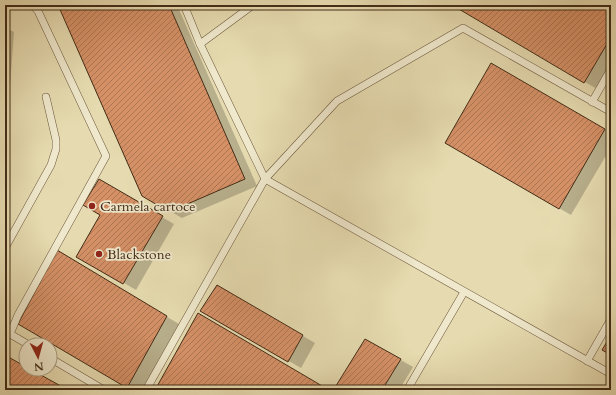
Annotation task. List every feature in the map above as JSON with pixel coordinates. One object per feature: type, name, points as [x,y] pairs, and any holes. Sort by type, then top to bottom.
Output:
[{"type":"lane","points":[[18,339],[10,334],[18,315],[106,156],[38,11],[32,5]]},
{"type":"lane","points":[[184,5],[200,44],[265,179],[611,374]]},
{"type":"lane","points":[[200,44],[253,5]]},
{"type":"lane","points":[[146,390],[265,179],[337,101],[463,28],[611,112]]},
{"type":"lane","points":[[592,102],[611,69]]},
{"type":"lane","points":[[5,248],[51,165],[56,149],[55,134],[46,97]]},
{"type":"lane","points":[[407,390],[464,292]]},
{"type":"lane","points":[[588,361],[611,319]]},
{"type":"lane","points":[[58,363],[104,390]]},
{"type":"building","points":[[58,5],[169,5],[245,179],[169,212],[142,196]]},
{"type":"building","points":[[452,5],[611,5],[611,37],[584,83]]},
{"type":"building","points":[[491,63],[605,129],[559,209],[445,143]]},
{"type":"building","points":[[99,179],[163,216],[123,284],[76,257],[100,215],[83,205]]},
{"type":"building","points":[[57,250],[167,316],[127,388],[58,347],[58,337],[40,337],[18,324]]},
{"type":"building","points":[[217,285],[303,335],[288,362],[200,311]]},
{"type":"building","points":[[198,313],[329,390],[155,390]]},
{"type":"building","points":[[611,335],[611,355],[602,350]]},
{"type":"building","points":[[365,339],[401,359],[382,390],[334,389]]},
{"type":"building","points":[[5,355],[18,362],[18,377],[44,377],[68,390],[5,390]]},
{"type":"place","name":"Carmela cartoce","points":[[92,206]]},
{"type":"place","name":"Blackstone","points":[[99,254]]}]
